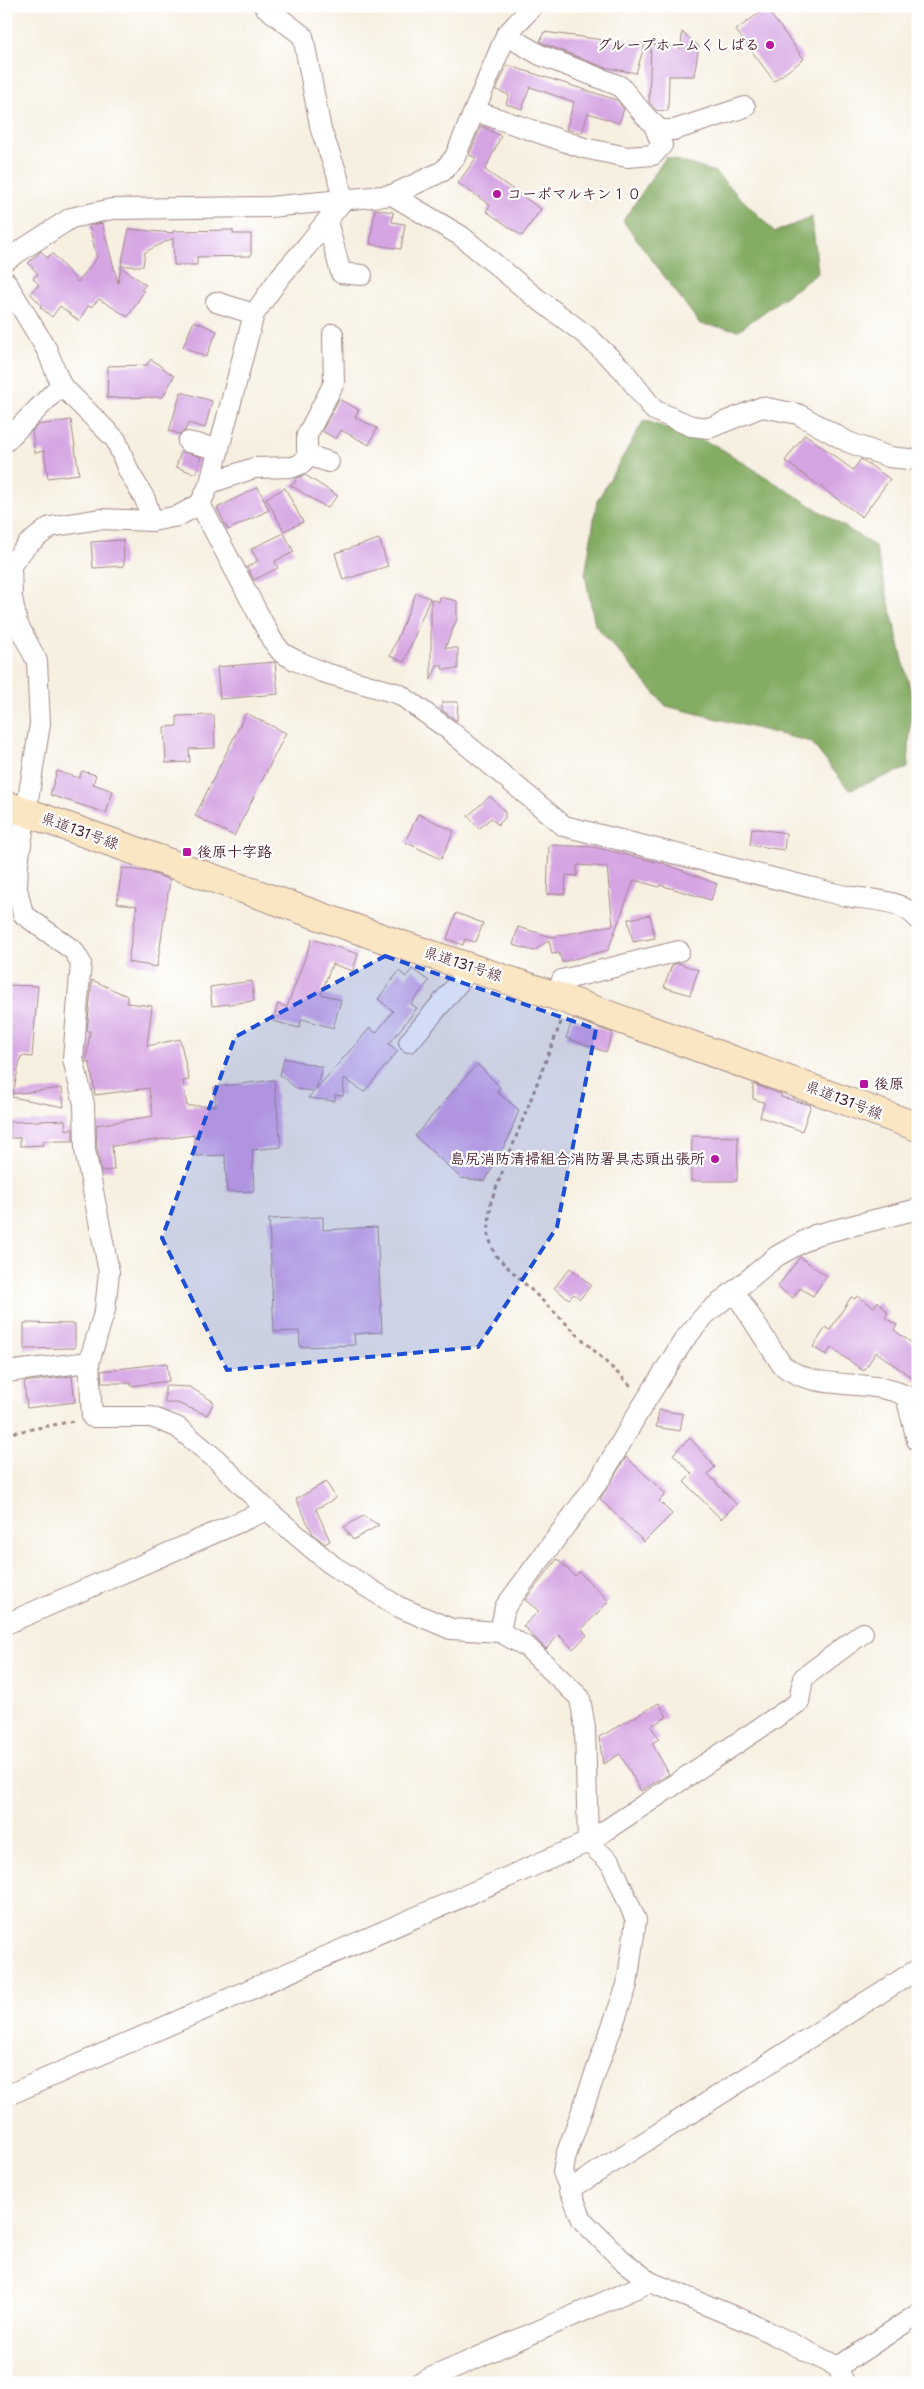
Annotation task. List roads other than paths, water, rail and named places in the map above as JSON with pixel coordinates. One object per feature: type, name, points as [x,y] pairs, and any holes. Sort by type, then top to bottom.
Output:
[{"type":"main road","name":"県道131号線","points":[[16,808],[396,943],[563,998],[918,1127]]},
{"type":"street","points":[[264,6],[302,36],[321,130],[337,174],[343,200]]},
{"type":"street","points":[[6,260],[71,218],[112,209],[270,207],[392,195],[443,171],[455,157],[506,35],[533,6]]},
{"type":"street","points":[[506,35],[540,56],[620,86],[660,130],[674,130],[745,107]]},
{"type":"street","points":[[475,111],[584,148],[627,157],[653,155],[662,145],[653,123]]},
{"type":"street","points":[[392,195],[460,236],[535,297],[586,335],[623,370],[654,410],[691,426],[709,428],[762,407],[789,412],[798,414],[848,442],[889,457],[918,460]]},
{"type":"street","points":[[343,200],[280,277],[254,314],[210,483],[200,504],[178,516],[152,521],[100,519],[50,527],[27,544],[12,566],[12,597],[18,623],[37,661],[40,724],[16,808],[20,906],[23,914],[74,951],[81,963],[73,1059],[84,1104],[85,1150],[110,1272],[105,1310],[89,1362],[92,1417],[151,1417],[177,1427],[217,1460],[268,1510],[333,1566],[399,1607],[451,1628],[500,1632],[527,1647],[580,1698],[585,1728],[588,1842],[611,1863],[636,1920],[627,1985],[566,2155],[563,2172],[582,2220],[622,2260],[650,2282],[755,2325],[841,2375],[918,2314]]},
{"type":"street","points":[[327,221],[341,273],[362,275]]},
{"type":"street","points":[[6,282],[47,350],[61,385],[116,440],[144,499],[152,521]]},
{"type":"street","points":[[216,302],[254,314]]},
{"type":"street","points":[[210,483],[254,468],[293,467],[303,463],[307,455],[307,435],[334,383],[333,334]]},
{"type":"street","points":[[6,441],[61,385]]},
{"type":"street","points":[[188,442],[218,449]]},
{"type":"street","points":[[307,455],[329,462]]},
{"type":"street","points":[[200,504],[272,640],[282,652],[322,672],[399,694],[449,730],[564,826],[817,890],[851,897],[882,900],[911,911],[918,919]]},
{"type":"street","points":[[563,998],[562,980],[679,951]]},
{"type":"street","points":[[409,1042],[472,967]]},
{"type":"street","points":[[500,1632],[505,1607],[600,1479],[684,1340],[706,1314],[777,1256],[815,1235],[918,1210]]},
{"type":"street","points":[[734,1290],[782,1366],[792,1374],[808,1378],[893,1390],[906,1396],[917,1440]]},
{"type":"street","points":[[6,1372],[89,1362]]},
{"type":"street","points":[[6,1624],[268,1510]]},
{"type":"street","points":[[6,2096],[588,1842],[799,1702],[802,1678],[863,1633]]},
{"type":"street","points":[[569,2190],[918,1969]]},
{"type":"street","points":[[419,2383],[650,2282]]},
{"type":"place","name":"グループホームくしばる","points":[[770,45]]},
{"type":"place","name":"コーポマルキン１０","points":[[497,194]]},
{"type":"place","name":"後原十字路","points":[[187,852]]},
{"type":"place","name":"後原","points":[[864,1084]]},
{"type":"place","name":"島尻消防清掃組合消防署具志頭出張所","points":[[715,1159]]}]
